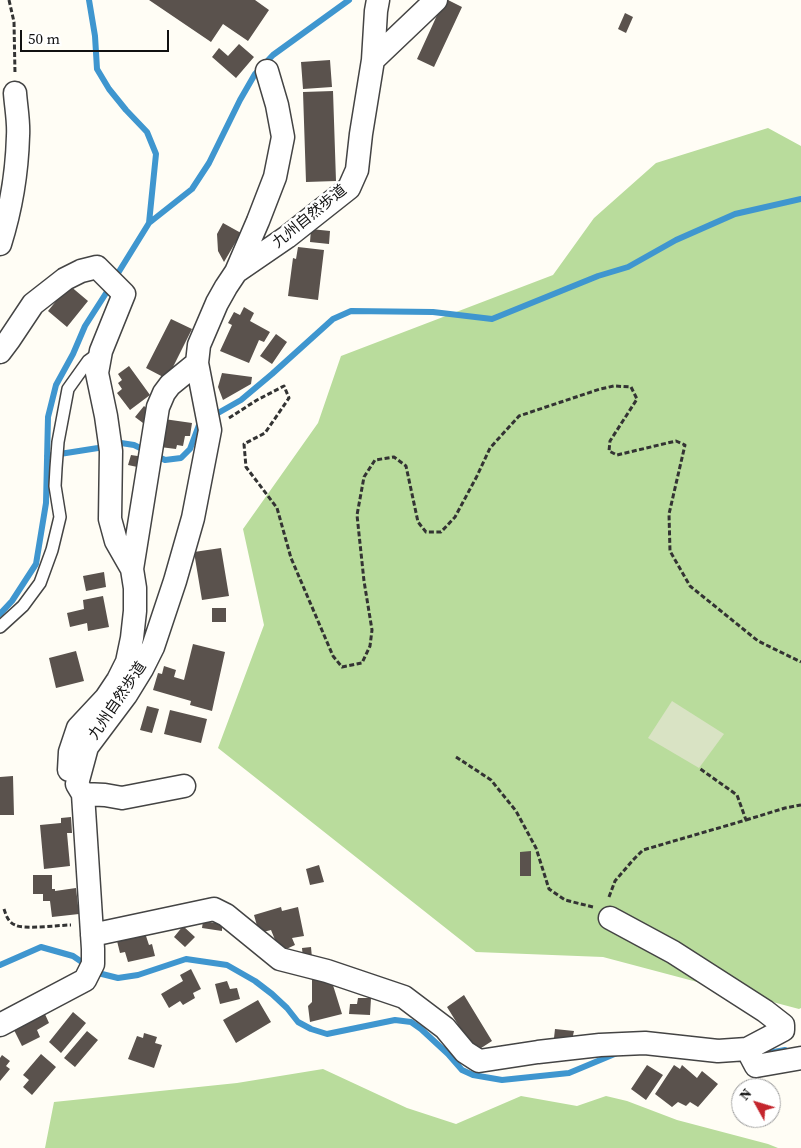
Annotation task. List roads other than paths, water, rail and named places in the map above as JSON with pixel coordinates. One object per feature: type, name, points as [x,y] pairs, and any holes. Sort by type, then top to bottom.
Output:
[{"type":"street","name":"九州自然歩道","points":[[0,1025],[84,980],[93,964],[80,789],[87,747],[106,719],[126,695],[153,647],[193,518],[209,429],[197,363],[198,345],[226,287],[236,272],[287,237],[349,188],[357,170],[373,60],[378,0]]},
{"type":"street","points":[[373,60],[436,0]]},
{"type":"street","points":[[236,272],[275,177],[283,137],[277,105],[267,70]]},
{"type":"street","points":[[0,244],[16,173],[18,134],[15,93]]},
{"type":"street","points":[[0,336],[33,304],[65,279],[82,270],[97,267],[124,294],[101,351],[97,373],[110,441],[110,519],[116,541],[132,569]]},
{"type":"street","points":[[0,352],[33,304]]},
{"type":"street","points":[[184,786],[122,798],[105,795],[80,789],[70,774],[69,765],[70,752],[78,728],[106,698],[127,662],[135,611],[135,588],[132,569],[158,407],[170,385],[197,363]]},
{"type":"street","points":[[92,936],[214,910],[226,914],[280,959],[404,997],[445,1028],[465,1052],[479,1061],[600,1045],[645,1043],[750,1055],[801,1058]]},
{"type":"street","points":[[604,913],[673,952],[765,1011],[783,1025],[783,1030],[750,1055]]},
{"type":"lane","points":[[0,627],[23,606],[40,583],[52,550],[60,517],[55,486],[56,468],[58,442],[68,389],[88,361],[101,351]]},
{"type":"waterway","points":[[89,0],[95,36],[97,69],[109,89],[147,132],[156,154],[149,223],[115,278]]},
{"type":"waterway","points":[[149,223],[192,189],[209,163],[255,74],[273,55],[349,0]]},
{"type":"waterway","points":[[211,417],[241,400],[333,319],[351,311],[433,312],[492,319],[598,276],[628,267],[676,240],[735,214],[801,199]]},
{"type":"waterway","points":[[0,614],[12,601],[36,564],[46,503],[48,417],[56,385],[73,354],[85,326],[110,287]]},
{"type":"waterway","points":[[47,456],[121,443],[134,445],[165,460],[181,458],[190,449],[199,425],[203,422]]},
{"type":"waterway","points":[[0,965],[41,947],[73,956],[98,973],[118,978],[138,975],[186,959],[227,965],[255,981],[287,1008],[298,1022],[311,1029],[327,1034],[395,1020],[411,1022],[448,1054],[462,1070],[473,1075],[502,1080],[569,1073],[617,1053]]},
{"type":"waterway","points":[[763,1054],[785,1050]]}]
